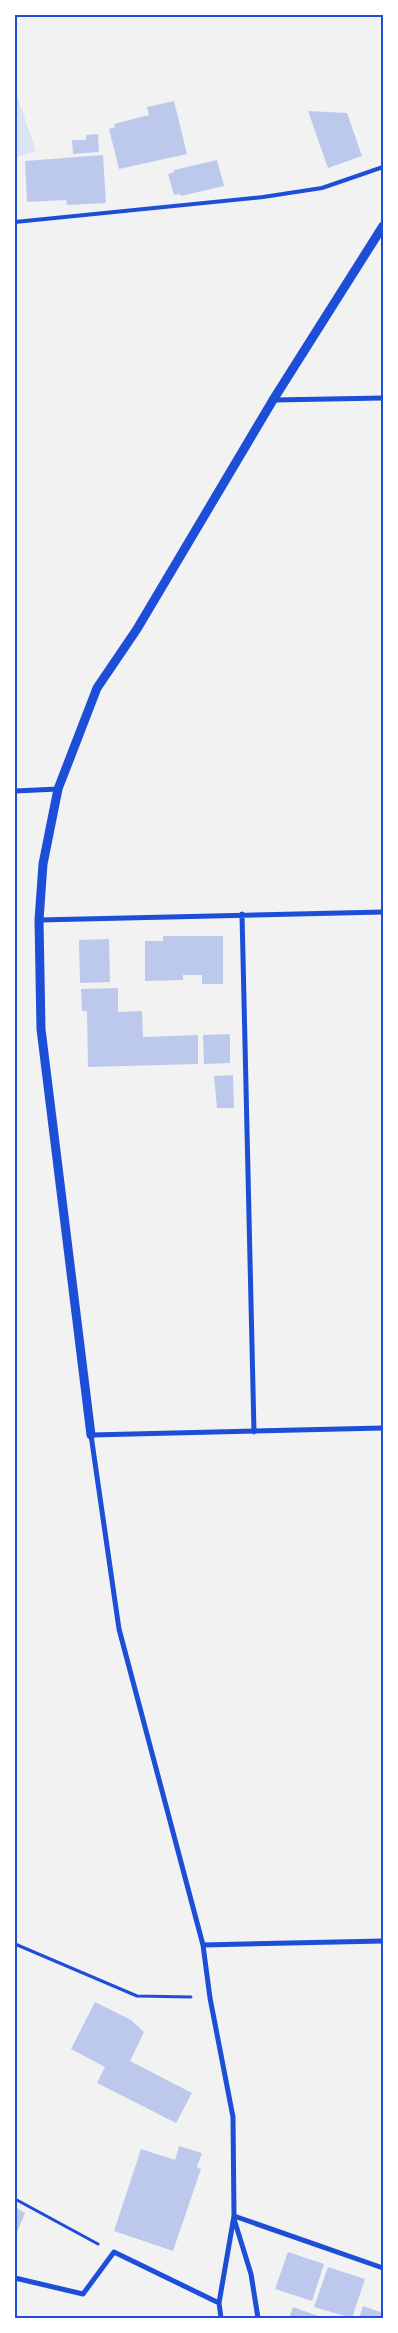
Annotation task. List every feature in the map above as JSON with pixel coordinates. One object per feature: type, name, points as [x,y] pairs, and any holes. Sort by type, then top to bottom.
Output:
[{"type":"street","points":[[221,2318],[219,2303],[234,2216],[233,2117],[210,1998],[203,1945],[118,1629],[91,1435],[41,1029],[39,920],[43,864],[58,789],[97,688],[137,629],[273,400],[383,226]]},
{"type":"street","points":[[273,400],[383,398]]},
{"type":"street","points":[[15,792],[58,789]]},
{"type":"street","points":[[39,920],[383,912]]},
{"type":"street","points":[[242,914],[254,1432]]},
{"type":"street","points":[[91,1435],[383,1428]]},
{"type":"street","points":[[203,1945],[383,1940]]},
{"type":"street","points":[[234,2216],[383,2268]]},
{"type":"street","points":[[234,2216],[251,2274],[258,2318]]},
{"type":"street","points":[[15,2278],[83,2294],[114,2252],[219,2303]]},
{"type":"lane","points":[[15,222],[262,197],[322,188],[383,167]]},
{"type":"path","points":[[15,1944],[137,1996],[210,1998]]},
{"type":"path","points":[[15,2199],[114,2252]]},
{"type":"shaded area","points":[[15,90],[36,151],[15,158]]},
{"type":"building","points":[[174,101],[187,154],[119,169],[109,129],[115,127],[114,124],[149,115],[147,107]]},
{"type":"building","points":[[308,111],[347,113],[362,156],[328,168]]},
{"type":"building","points":[[98,134],[99,152],[73,154],[72,140],[86,140],[86,135]]},
{"type":"building","points":[[103,155],[106,203],[67,205],[66,200],[27,202],[25,161]]},
{"type":"building","points":[[217,160],[224,186],[181,196],[180,194],[174,195],[168,174],[174,172],[174,170]]},
{"type":"building","points":[[163,936],[223,936],[223,984],[202,984],[202,975],[183,975],[183,980],[145,981],[145,941],[163,941]]},
{"type":"building","points":[[109,939],[110,982],[80,983],[79,940]]},
{"type":"building","points":[[118,988],[118,1012],[142,1011],[143,1037],[198,1035],[198,1064],[88,1067],[87,1011],[82,1011],[81,989]]},
{"type":"building","points":[[230,1034],[230,1063],[204,1064],[203,1035]]},
{"type":"building","points":[[233,1075],[234,1108],[217,1108],[214,1076]]},
{"type":"building","points":[[95,2002],[131,2020],[144,2032],[130,2061],[192,2093],[176,2123],[97,2083],[105,2067],[71,2049]]},
{"type":"building","points":[[179,2146],[202,2153],[197,2167],[201,2169],[173,2251],[114,2231],[141,2149],[175,2160]]},
{"type":"building","points":[[15,2207],[25,2213],[15,2237]]},
{"type":"building","points":[[288,2252],[324,2264],[312,2301],[275,2289]]},
{"type":"building","points":[[328,2267],[365,2279],[352,2318],[314,2307]]},
{"type":"building","points":[[363,2306],[383,2313],[383,2318],[359,2318]]},
{"type":"building","points":[[293,2307],[324,2318],[289,2318]]}]
